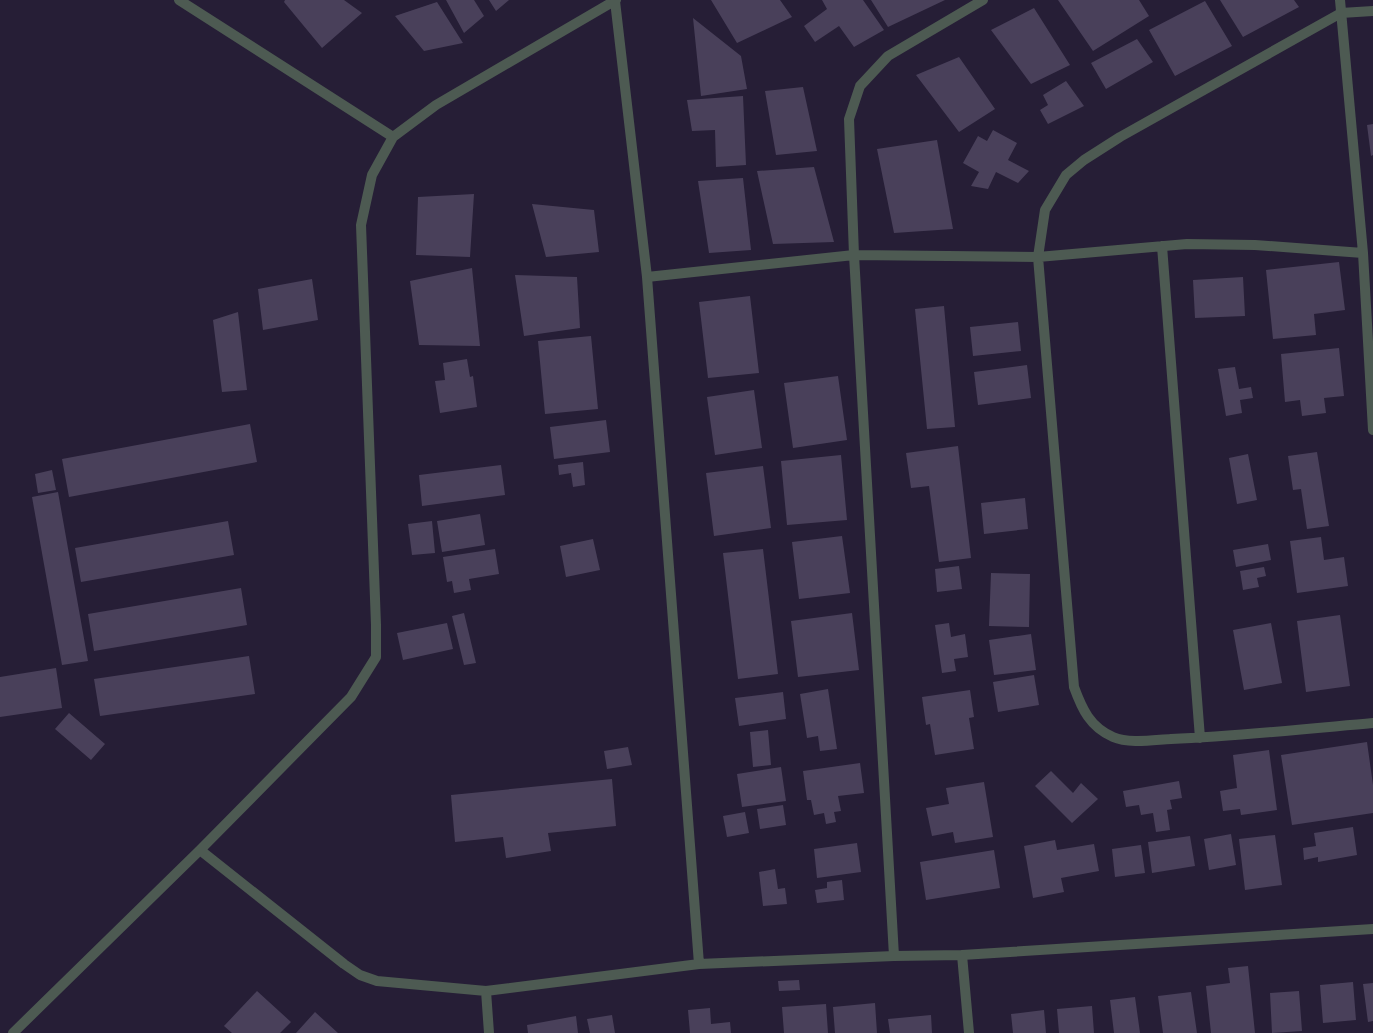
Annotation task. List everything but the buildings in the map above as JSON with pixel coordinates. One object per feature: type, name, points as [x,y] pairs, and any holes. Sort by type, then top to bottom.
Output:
[{"type":"street","points":[[179,0],[393,137]]},
{"type":"street","points":[[13,1033],[200,850],[351,697],[376,657],[361,225],[372,175],[393,137],[436,106],[616,0],[647,277],[699,964]]},
{"type":"street","points":[[894,956],[854,255],[849,119],[860,86],[888,56],[983,0]]},
{"type":"street","points":[[1340,0],[1363,253],[1373,430]]},
{"type":"street","points":[[1373,11],[1341,13],[1120,137],[1084,160],[1066,175],[1053,193],[1045,210],[1038,257],[1073,679],[1081,708],[1095,727],[1115,738],[1137,740],[1200,738],[1373,723]]},
{"type":"street","points":[[647,277],[854,255],[1038,257],[1162,246],[1220,243],[1363,253]]},
{"type":"street","points":[[1162,246],[1200,738]]},
{"type":"street","points":[[200,850],[344,964],[360,974],[377,981],[486,991],[699,964],[894,956],[962,956],[1373,929]]},
{"type":"street","points":[[962,956],[969,1033]]},
{"type":"street","points":[[486,991],[489,1033]]}]
